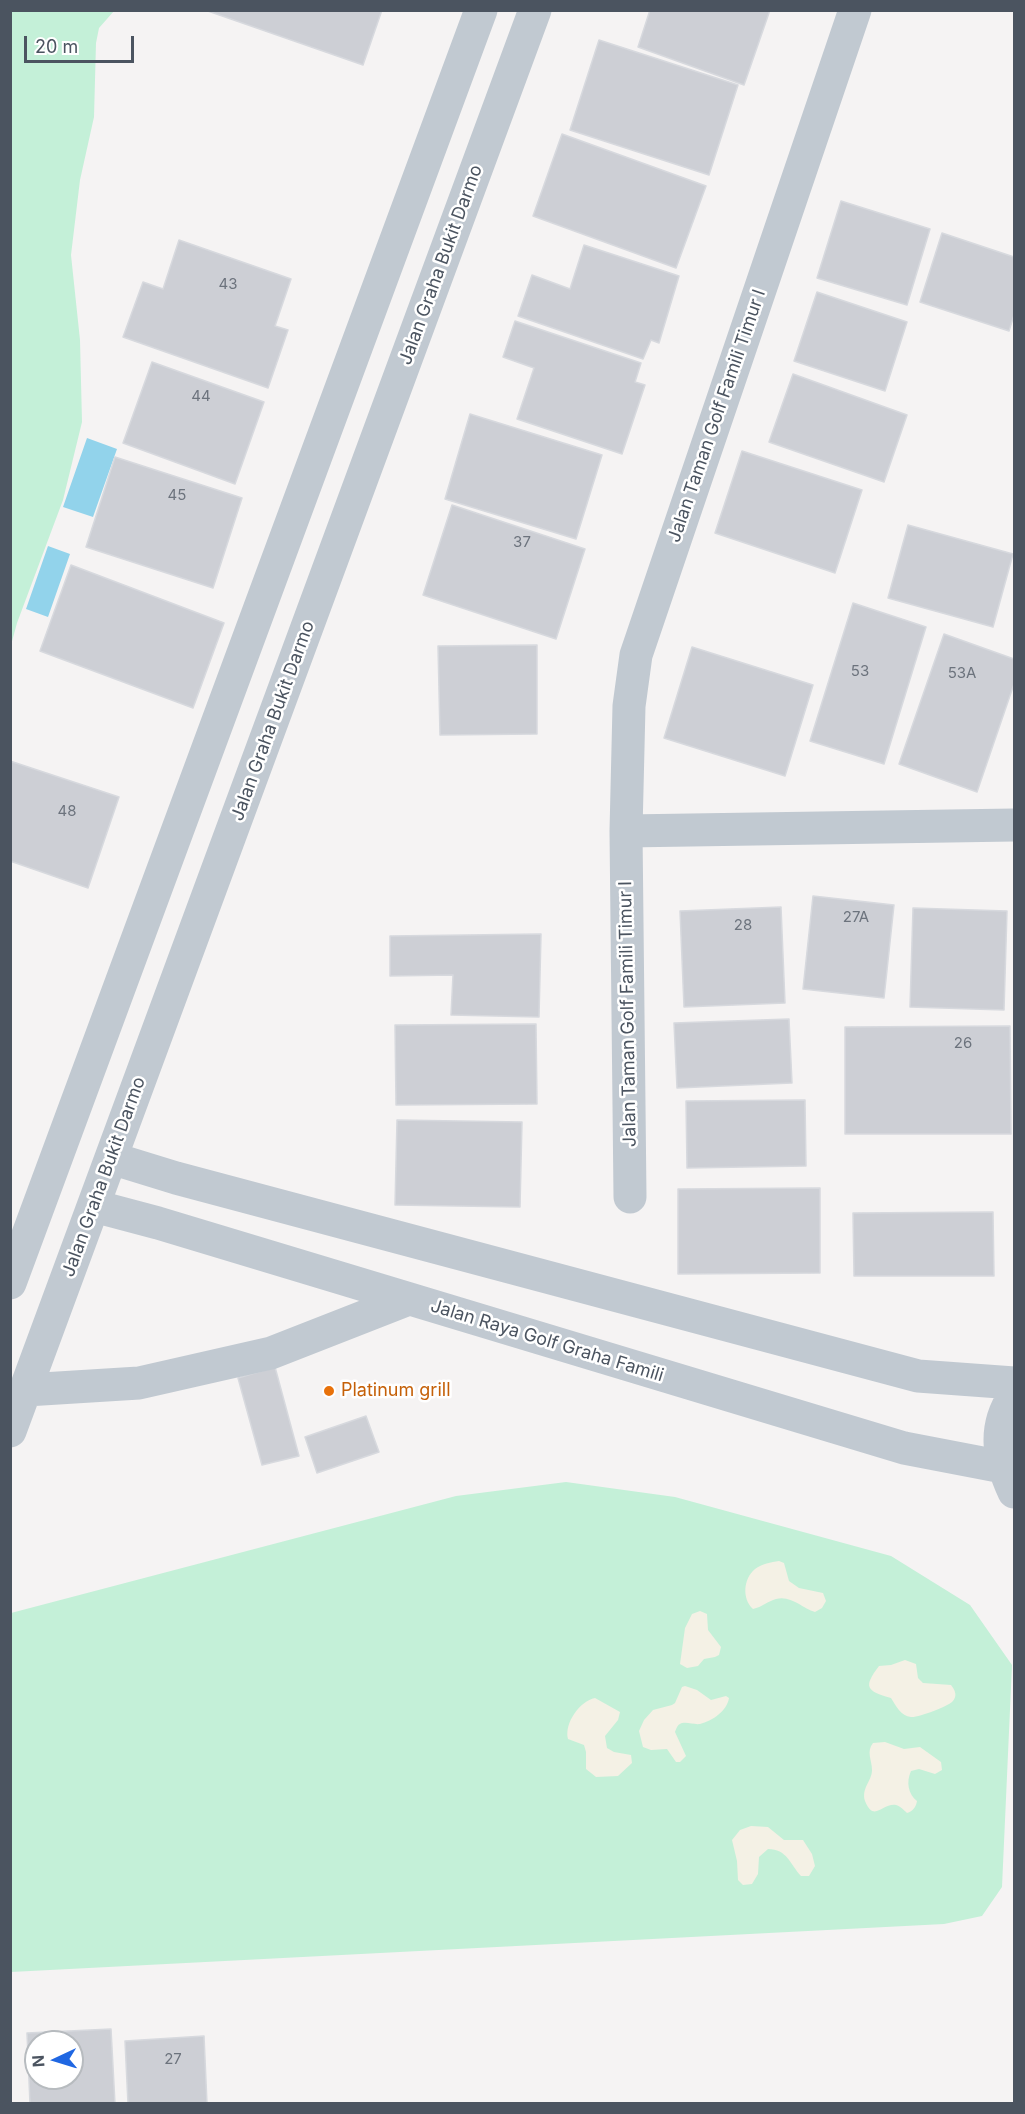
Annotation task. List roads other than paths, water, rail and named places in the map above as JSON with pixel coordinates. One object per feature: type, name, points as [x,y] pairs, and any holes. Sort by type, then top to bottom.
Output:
[{"type":"street","points":[[10,1283],[481,10]]},
{"type":"street","name":"Jalan Graha Bukit Darmo","points":[[10,1431],[535,10]]},
{"type":"street","name":"Jalan Taman Golf Famili Timur I","points":[[630,1197],[626,831],[629,706],[636,655],[855,10]]},
{"type":"street","points":[[626,831],[1014,825]]},
{"type":"street","points":[[111,1158],[176,1178],[918,1376],[1014,1383]]},
{"type":"street","name":"Jalan Raya Golf Graha Famili","points":[[94,1206],[158,1223],[1009,1480]]},
{"type":"street","points":[[26,1390],[139,1383],[271,1353],[409,1299]]},
{"type":"street","points":[[1009,1480],[1000,1438],[1008,1405],[1014,1396]]},
{"type":"water","points":[[87,438],[117,449],[93,517],[63,507]]},
{"type":"water","points":[[48,546],[70,554],[48,617],[26,609]]},
{"type":"place","name":"Platinum grill","points":[[329,1391]]}]
